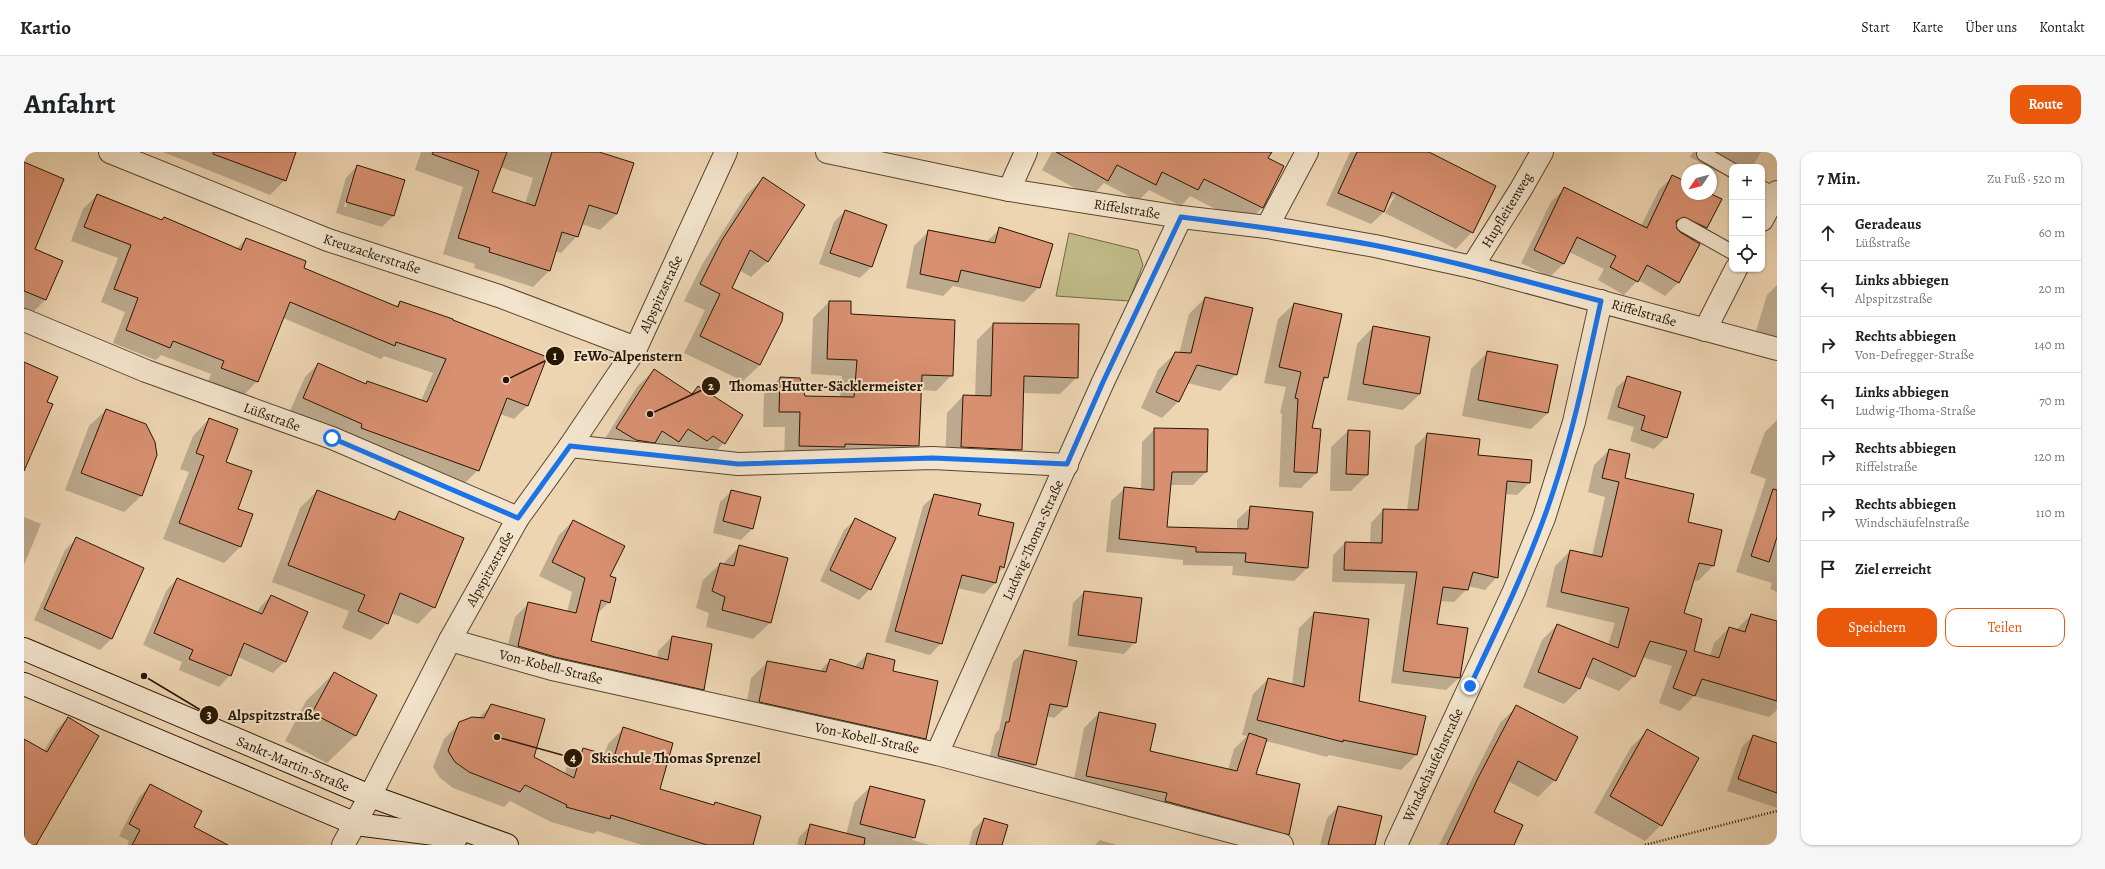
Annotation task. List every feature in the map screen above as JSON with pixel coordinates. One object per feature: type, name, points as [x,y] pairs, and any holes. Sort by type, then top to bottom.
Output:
[{"type":"street","name":"Kreuzackerstraße","points":[[110,152],[328,240],[499,296],[636,348]]},
{"type":"street","name":"Alpspitzstraße","points":[[343,845],[356,824],[450,640],[518,518],[570,446],[636,348],[726,152]]},
{"type":"street","name":"Riffelstraße","points":[[827,152],[1009,190],[1181,217],[1267,227],[1375,246],[1472,267],[1777,349]]},
{"type":"street","points":[[1009,190],[1026,152]]},
{"type":"street","points":[[1267,227],[1307,152]]},
{"type":"street","name":"Hupfleitenweg","points":[[1472,267],[1521,189],[1542,152]]},
{"type":"street","points":[[1765,211],[1771,192]]},
{"type":"street","name":"Ludwig-Thoma-Straße","points":[[938,754],[1103,382],[1181,217]]},
{"type":"street","points":[[1705,330],[1734,272]]},
{"type":"street","name":"Windschäufelnstraße","points":[[1396,845],[1514,591],[1541,525],[1574,422],[1601,301]]},
{"type":"street","name":"Lüßstraße","points":[[24,320],[146,372],[332,438],[518,518]]},
{"type":"street","points":[[570,446],[738,464],[933,458],[1067,464]]},
{"type":"street","name":"Von-Kobell-Straße","points":[[450,640],[552,669],[938,754],[1282,845]]},
{"type":"street","name":"Sankt-Martin-Straße","points":[[24,649],[370,796],[502,844]]},
{"type":"street","name":"Sankt-Martin-Straße","points":[[24,684],[356,824],[502,844]]},
{"type":"lane","points":[[1704,154],[1729,168]]},
{"type":"lane","points":[[1684,225],[1729,250]]},
{"type":"path","points":[[1645,845],[1777,811]]},
{"type":"shaded area","points":[[1069,233],[1138,250],[1143,265],[1129,301],[1056,296]]},
{"type":"building","points":[[213,152],[296,152],[286,181],[213,154]]},
{"type":"building","points":[[433,152],[507,152],[492,192],[535,206],[552,152],[599,152],[634,163],[617,214],[589,205],[578,237],[562,232],[550,271],[489,252],[490,248],[458,238],[479,171],[432,154]]},
{"type":"building","points":[[1056,152],[1272,152],[1268,158],[1284,166],[1263,208],[1204,179],[1198,190],[1162,172],[1156,185],[1117,165],[1108,181]]},
{"type":"building","points":[[1357,152],[1429,152],[1496,186],[1473,233],[1392,192],[1384,212],[1338,193]]},
{"type":"building","points":[[24,162],[64,179],[35,249],[63,261],[46,300],[24,291]]},
{"type":"building","points":[[357,165],[405,180],[394,216],[346,202]]},
{"type":"building","points":[[1672,175],[1681,179],[1681,200],[1717,200],[1717,197],[1722,199],[1707,228],[1684,217],[1676,221],[1677,229],[1680,232],[1700,244],[1679,283],[1647,265],[1638,282],[1610,267],[1616,256],[1577,237],[1564,264],[1534,250],[1564,187],[1647,228]]},
{"type":"building","points":[[763,177],[805,205],[768,262],[750,250],[732,288],[783,313],[782,321],[760,365],[700,336],[720,294],[700,284],[722,240]]},
{"type":"building","points":[[97,194],[162,220],[164,217],[241,250],[246,238],[306,261],[304,268],[398,307],[400,301],[453,319],[547,357],[528,406],[507,398],[479,471],[361,428],[362,424],[303,398],[318,363],[366,384],[367,381],[427,402],[446,359],[396,342],[395,346],[290,302],[258,382],[221,368],[224,361],[173,341],[170,348],[126,330],[138,298],[114,289],[131,245],[84,227]]},
{"type":"building","points":[[845,210],[887,225],[872,267],[830,253]]},
{"type":"building","points":[[999,227],[1053,244],[1040,288],[961,270],[958,282],[920,274],[928,230],[995,243]]},
{"type":"building","points":[[1205,297],[1253,308],[1237,375],[1197,365],[1179,402],[1156,392],[1175,352],[1191,353]]},
{"type":"building","points":[[829,301],[851,301],[851,314],[955,320],[953,376],[922,375],[919,446],[845,444],[845,447],[799,446],[800,412],[779,412],[780,377],[800,378],[805,396],[854,397],[857,360],[827,359]]},
{"type":"building","points":[[1294,303],[1342,314],[1328,378],[1324,377],[1312,428],[1321,429],[1317,473],[1294,472],[1298,399],[1295,398],[1301,372],[1279,367]]},
{"type":"building","points":[[993,323],[1079,324],[1078,378],[1024,376],[1022,450],[961,447],[963,395],[991,396]]},
{"type":"building","points":[[1373,326],[1430,337],[1420,394],[1363,384]]},
{"type":"building","points":[[1487,351],[1558,365],[1548,413],[1478,400]]},
{"type":"building","points":[[24,362],[58,377],[47,402],[53,404],[24,471]]},
{"type":"building","points":[[654,369],[692,394],[698,386],[743,415],[725,444],[713,436],[707,441],[688,429],[679,442],[662,431],[655,443],[636,440],[616,428]]},
{"type":"building","points":[[1627,376],[1681,392],[1667,438],[1641,430],[1645,416],[1618,407]]},
{"type":"building","points":[[106,409],[146,424],[155,442],[157,455],[142,496],[81,473]]},
{"type":"building","points":[[209,418],[238,429],[226,462],[252,471],[238,509],[253,514],[241,547],[179,523],[204,456],[196,453]]},
{"type":"building","points":[[1154,428],[1208,429],[1207,472],[1172,472],[1167,527],[1248,529],[1250,506],[1313,512],[1308,568],[1245,562],[1246,553],[1196,552],[1196,547],[1119,539],[1124,487],[1154,490]]},
{"type":"building","points":[[1348,430],[1370,431],[1368,475],[1346,474]]},
{"type":"building","points":[[1427,433],[1480,439],[1478,455],[1532,460],[1530,483],[1507,481],[1498,578],[1473,572],[1468,590],[1443,587],[1437,624],[1468,628],[1460,678],[1403,671],[1417,572],[1344,570],[1345,542],[1382,543],[1383,509],[1418,510]]},
{"type":"building","points":[[1609,449],[1630,454],[1625,478],[1694,494],[1688,522],[1722,530],[1714,566],[1699,563],[1684,613],[1702,619],[1694,651],[1719,658],[1729,627],[1745,632],[1751,614],[1777,621],[1777,701],[1702,679],[1695,696],[1673,688],[1687,651],[1650,641],[1635,677],[1593,658],[1580,689],[1538,672],[1557,624],[1618,648],[1629,608],[1561,592],[1570,550],[1602,557],[1619,482],[1602,478]]},
{"type":"building","points":[[1773,489],[1777,490],[1777,537],[1769,562],[1751,556]]},
{"type":"building","points":[[317,490],[395,520],[399,511],[464,538],[435,608],[400,593],[388,624],[358,611],[365,595],[288,565]]},
{"type":"building","points":[[731,490],[761,497],[753,529],[723,521]]},
{"type":"building","points":[[934,494],[981,504],[978,515],[1014,523],[1004,568],[1000,566],[996,583],[962,575],[942,644],[895,631]]},
{"type":"building","points":[[855,518],[896,538],[871,590],[830,570]]},
{"type":"building","points":[[573,520],[625,546],[610,576],[616,578],[610,603],[601,600],[591,641],[668,660],[672,636],[712,644],[704,690],[555,657],[518,646],[528,602],[576,613],[585,578],[552,562]]},
{"type":"building","points":[[76,537],[144,568],[112,639],[44,609]]},
{"type":"building","points":[[739,545],[788,558],[771,623],[722,610],[725,597],[712,591],[720,563],[734,566]]},
{"type":"building","points":[[177,578],[262,614],[271,595],[308,612],[286,662],[244,643],[231,676],[189,659],[193,650],[154,633]]},
{"type":"building","points":[[1084,591],[1142,598],[1136,643],[1078,635]]},
{"type":"building","points":[[1314,612],[1369,619],[1359,701],[1426,716],[1417,755],[1343,740],[1343,742],[1257,720],[1268,678],[1304,687]]},
{"type":"building","points":[[1024,650],[1077,661],[1067,707],[1050,704],[1036,765],[998,756],[1006,722],[1009,722]]},
{"type":"building","points":[[867,653],[895,660],[893,671],[938,681],[926,739],[759,702],[767,661],[826,672],[830,659],[863,669]]},
{"type":"building","points":[[334,672],[377,695],[356,736],[312,713]]},
{"type":"building","points":[[491,704],[545,719],[534,757],[574,778],[583,748],[614,757],[623,727],[673,743],[660,789],[714,805],[715,802],[761,816],[753,845],[707,845],[611,815],[610,819],[566,807],[567,805],[525,785],[520,792],[469,772],[455,762],[448,751],[459,722],[472,717],[484,718]]},
{"type":"building","points":[[1516,705],[1578,737],[1556,781],[1518,761],[1494,812],[1523,825],[1514,845],[1447,845],[1478,778]]},
{"type":"building","points":[[1099,712],[1156,724],[1150,751],[1237,771],[1249,733],[1267,739],[1256,774],[1300,784],[1289,835],[1165,801],[1167,793],[1086,776]]},
{"type":"building","points":[[68,717],[99,736],[36,845],[24,845],[24,739],[47,752]]},
{"type":"building","points":[[1647,729],[1699,758],[1662,826],[1610,796]]},
{"type":"building","points":[[1753,735],[1777,743],[1777,793],[1738,779]]},
{"type":"building","points":[[150,784],[202,811],[194,827],[228,845],[132,845],[140,830],[129,824]]},
{"type":"building","points":[[870,786],[925,800],[915,838],[860,824]]},
{"type":"building","points":[[1338,806],[1382,816],[1375,845],[1328,845]]},
{"type":"building","points":[[984,818],[1008,825],[1002,845],[976,845]]},
{"type":"building","points":[[810,824],[865,838],[864,845],[805,845]]},
{"type":"place","name":"FeWo-Alpenstern","points":[[506,380]]},
{"type":"place","name":"Thomas Hutter-Säcklermeister","points":[[650,414]]},
{"type":"place","name":"Alpspitzstraße","points":[[144,676]]},
{"type":"place","name":"Skischule Thomas Sprenzel","points":[[497,737]]},
{"type":"route","points":[[332,438],[518,518],[570,446],[738,464],[933,458],[1067,464],[1103,382],[1181,217],[1267,227],[1375,246],[1472,267],[1601,301],[1574,422],[1553,492],[1514,591],[1470,686]]}]
